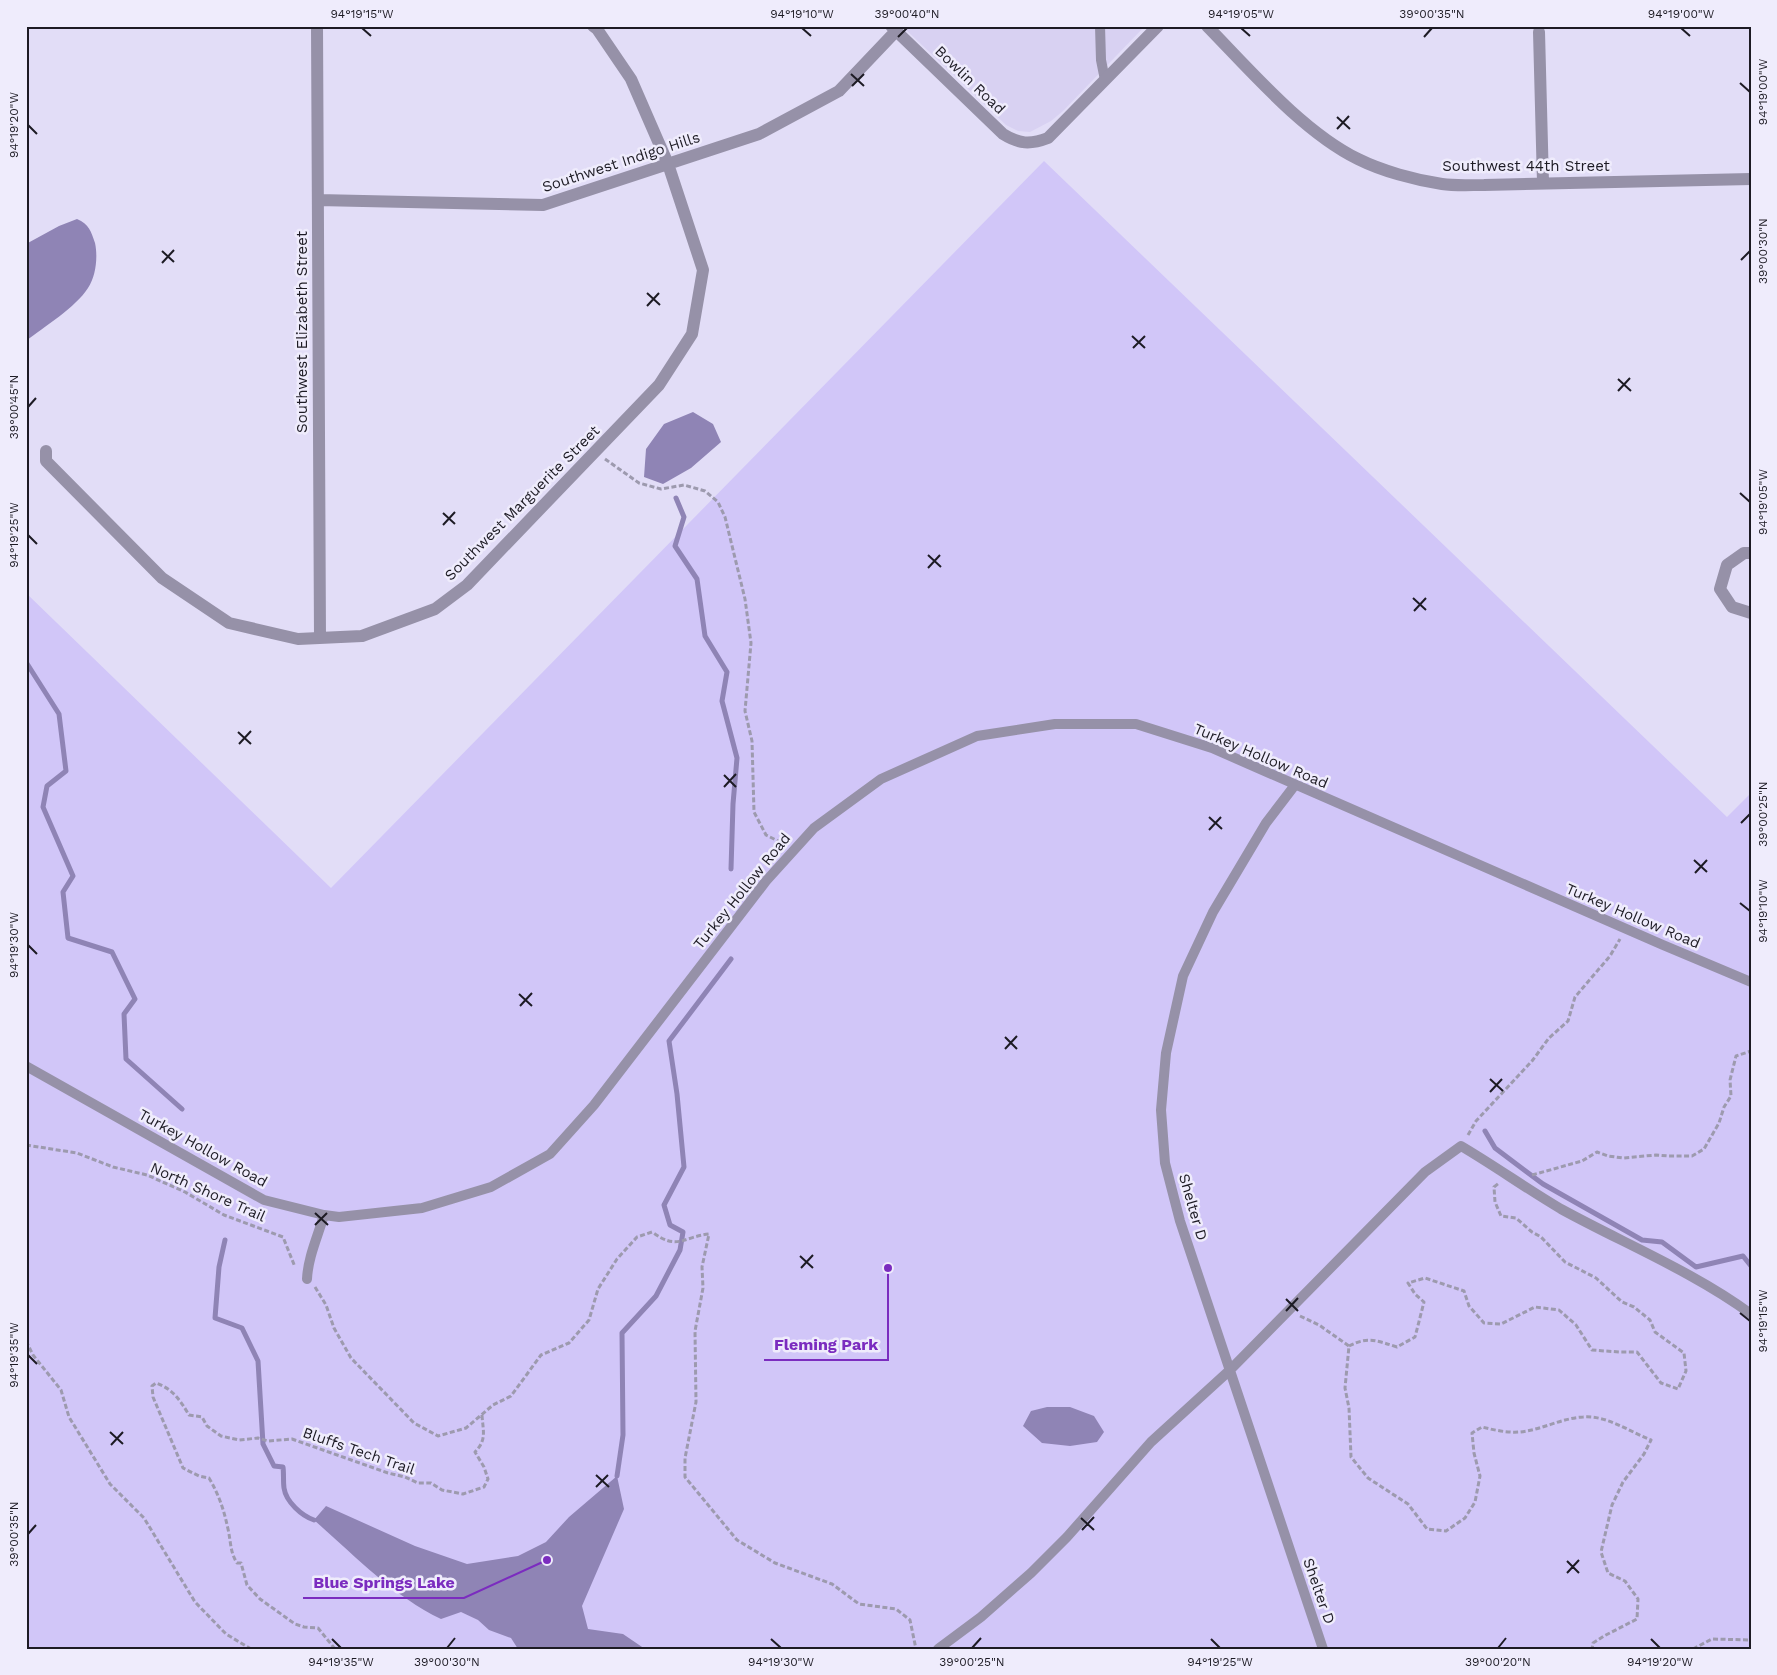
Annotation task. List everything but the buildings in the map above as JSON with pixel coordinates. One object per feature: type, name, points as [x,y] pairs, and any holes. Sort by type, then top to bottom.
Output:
[{"type":"street","name":"Southwest Elizabeth Street","points":[[317,26],[320,638]]},
{"type":"street","name":"Southwest Marguerite Street","points":[[46,451],[46,461],[162,578],[229,623],[298,639],[362,636],[435,609],[467,585],[659,386],[692,334],[703,270],[668,164],[630,79],[597,29],[593,26]]},
{"type":"street","points":[[1105,80],[1158,26]]},
{"type":"street","name":"Southwest 44th Street","points":[[1207,26],[1288,108],[1332,143],[1358,160],[1409,177],[1444,184],[1751,179]]},
{"type":"street","points":[[1539,28],[1543,183]]},
{"type":"street","name":"Southwest Indigo Hills","points":[[318,200],[543,205],[759,134],[839,91],[893,29]]},
{"type":"street","name":"Bowlin Road","points":[[893,29],[1003,134],[1015,141],[1035,143],[1048,138],[1105,80]]},
{"type":"street","points":[[1751,553],[1744,552],[1726,565],[1720,589],[1732,607],[1751,613]]},
{"type":"lane","points":[[1100,26],[1101,60],[1105,80]]},
{"type":"lane","name":"Turkey Hollow Road","points":[[26,1066],[264,1200],[339,1217],[422,1208],[491,1187],[550,1154],[594,1105],[766,881],[814,828],[881,779],[977,736],[1055,724],[1136,724],[1212,748],[1751,982]]},
{"type":"lane","name":"Shelter D","points":[[1295,785],[1266,823],[1213,912],[1183,976],[1166,1053],[1161,1110],[1165,1163],[1180,1221],[1323,1649]]},
{"type":"lane","points":[[938,1649],[981,1617],[1031,1573],[1067,1537],[1151,1442],[1230,1370],[1425,1172],[1461,1146],[1560,1208],[1734,1301],[1751,1314]]},
{"type":"lane","points":[[307,1279],[308,1264],[324,1215]]},
{"type":"path","points":[[595,452],[639,484],[661,489],[684,485],[705,491],[718,502],[726,517],[745,599],[751,643],[745,711],[752,741],[754,812],[766,835],[794,849]]},
{"type":"path","points":[[1461,1146],[1476,1121],[1532,1061],[1549,1038],[1568,1021],[1575,997],[1610,956],[1626,929]]},
{"type":"path","points":[[1349,1346],[1360,1340],[1377,1340],[1397,1347],[1415,1337],[1424,1302],[1415,1294],[1408,1283],[1425,1278],[1464,1291],[1469,1306],[1484,1323],[1501,1324],[1535,1307],[1559,1310],[1576,1326],[1592,1350],[1637,1352],[1661,1383],[1678,1389],[1686,1371],[1684,1353],[1655,1332],[1650,1320],[1634,1307],[1622,1302],[1596,1278],[1565,1262],[1541,1237],[1516,1218],[1501,1216],[1494,1202],[1494,1187],[1504,1181],[1562,1168],[1582,1161],[1597,1152],[1623,1158],[1656,1155],[1692,1156],[1704,1149],[1719,1123],[1724,1107],[1732,1096],[1730,1080],[1736,1056],[1751,1051]]},
{"type":"path","name":"North Shore Trail","points":[[26,1145],[77,1154],[147,1175],[184,1192],[224,1214],[283,1237],[296,1270],[314,1286],[326,1305],[334,1328],[351,1358],[414,1423],[438,1436],[466,1428],[493,1405],[511,1396],[541,1355],[569,1343],[589,1320],[598,1289],[617,1259],[637,1237],[652,1232],[663,1240],[681,1242],[696,1236],[709,1234],[702,1267],[703,1288],[695,1331],[696,1402],[685,1458],[685,1478],[737,1540],[775,1563],[832,1584],[859,1604],[896,1609],[910,1620],[916,1649]]},
{"type":"path","points":[[1289,1311],[1319,1325],[1349,1346]]},
{"type":"path","points":[[26,1341],[33,1355],[61,1390],[69,1417],[110,1484],[144,1518],[195,1602],[226,1634],[250,1649]]},
{"type":"path","points":[[1349,1346],[1345,1388],[1349,1408],[1350,1457],[1368,1478],[1408,1504],[1427,1529],[1446,1531],[1465,1518],[1475,1502],[1480,1476],[1474,1453],[1472,1433],[1482,1427],[1520,1432],[1584,1417],[1609,1420],[1633,1433],[1652,1440],[1623,1482],[1612,1505],[1601,1552],[1608,1573],[1625,1581],[1638,1599],[1637,1619],[1604,1636],[1594,1643],[1592,1649]]},
{"type":"path","name":"Bluffs Tech Trail","points":[[335,1649],[318,1628],[295,1624],[260,1598],[247,1585],[241,1563],[237,1563],[232,1554],[220,1496],[209,1478],[199,1476],[183,1468],[153,1396],[152,1386],[156,1383],[165,1386],[178,1397],[190,1415],[202,1417],[207,1426],[221,1436],[239,1440],[258,1438],[268,1441],[292,1439],[418,1483],[431,1483],[442,1490],[463,1494],[484,1487],[488,1479],[484,1467],[475,1452],[482,1445],[484,1435],[482,1414]]},
{"type":"path","points":[[1693,1649],[1712,1639],[1751,1640]]},
{"type":"shaded area","points":[[902,26],[1145,26],[1063,111],[1051,121],[1030,132],[1018,131],[1006,125]]},
{"type":"shaded area","points":[[1044,161],[1727,817],[1751,793],[1751,1649],[26,1649],[26,593],[331,888]]},
{"type":"shaded area","points":[[77,219],[89,228],[95,243],[96,266],[91,283],[76,302],[26,341],[26,244],[59,226]]},
{"type":"shaded area","points":[[693,412],[713,424],[721,442],[691,468],[663,484],[644,477],[646,449],[664,424]]},
{"type":"shaded area","points":[[1047,1407],[1070,1407],[1094,1416],[1104,1432],[1097,1442],[1070,1446],[1042,1443],[1023,1426],[1031,1411]]},
{"type":"shaded area","points":[[617,1476],[624,1509],[582,1606],[588,1629],[623,1634],[645,1649],[518,1649],[511,1638],[489,1630],[478,1620],[461,1612],[441,1619],[423,1610],[390,1587],[314,1520],[326,1506],[415,1546],[467,1564],[518,1556],[546,1542],[569,1517]]},
{"type":"waterway","points":[[676,498],[684,517],[675,546],[697,579],[705,636],[727,672],[722,701],[737,758],[733,804],[731,869]]},
{"type":"waterway","points":[[26,662],[59,714],[66,771],[47,786],[43,807],[73,876],[63,892],[68,938],[112,952],[135,999],[124,1014],[126,1059],[182,1109]]},
{"type":"waterway","points":[[617,1476],[623,1435],[622,1333],[656,1296],[680,1250],[683,1232],[670,1225],[664,1205],[684,1167],[677,1094],[669,1041],[731,959]]},
{"type":"waterway","points":[[1485,1131],[1495,1148],[1543,1184],[1642,1240],[1662,1242],[1696,1267],[1743,1256],[1751,1266]]},
{"type":"waterway","points":[[225,1240],[219,1267],[215,1318],[242,1328],[258,1361],[263,1444],[274,1466],[283,1467],[285,1493],[291,1503],[300,1512],[314,1520]]},
{"type":"place","name":"Fleming Park","points":[[888,1268]]},
{"type":"place","name":"Blue Springs Lake","points":[[547,1560]]}]
